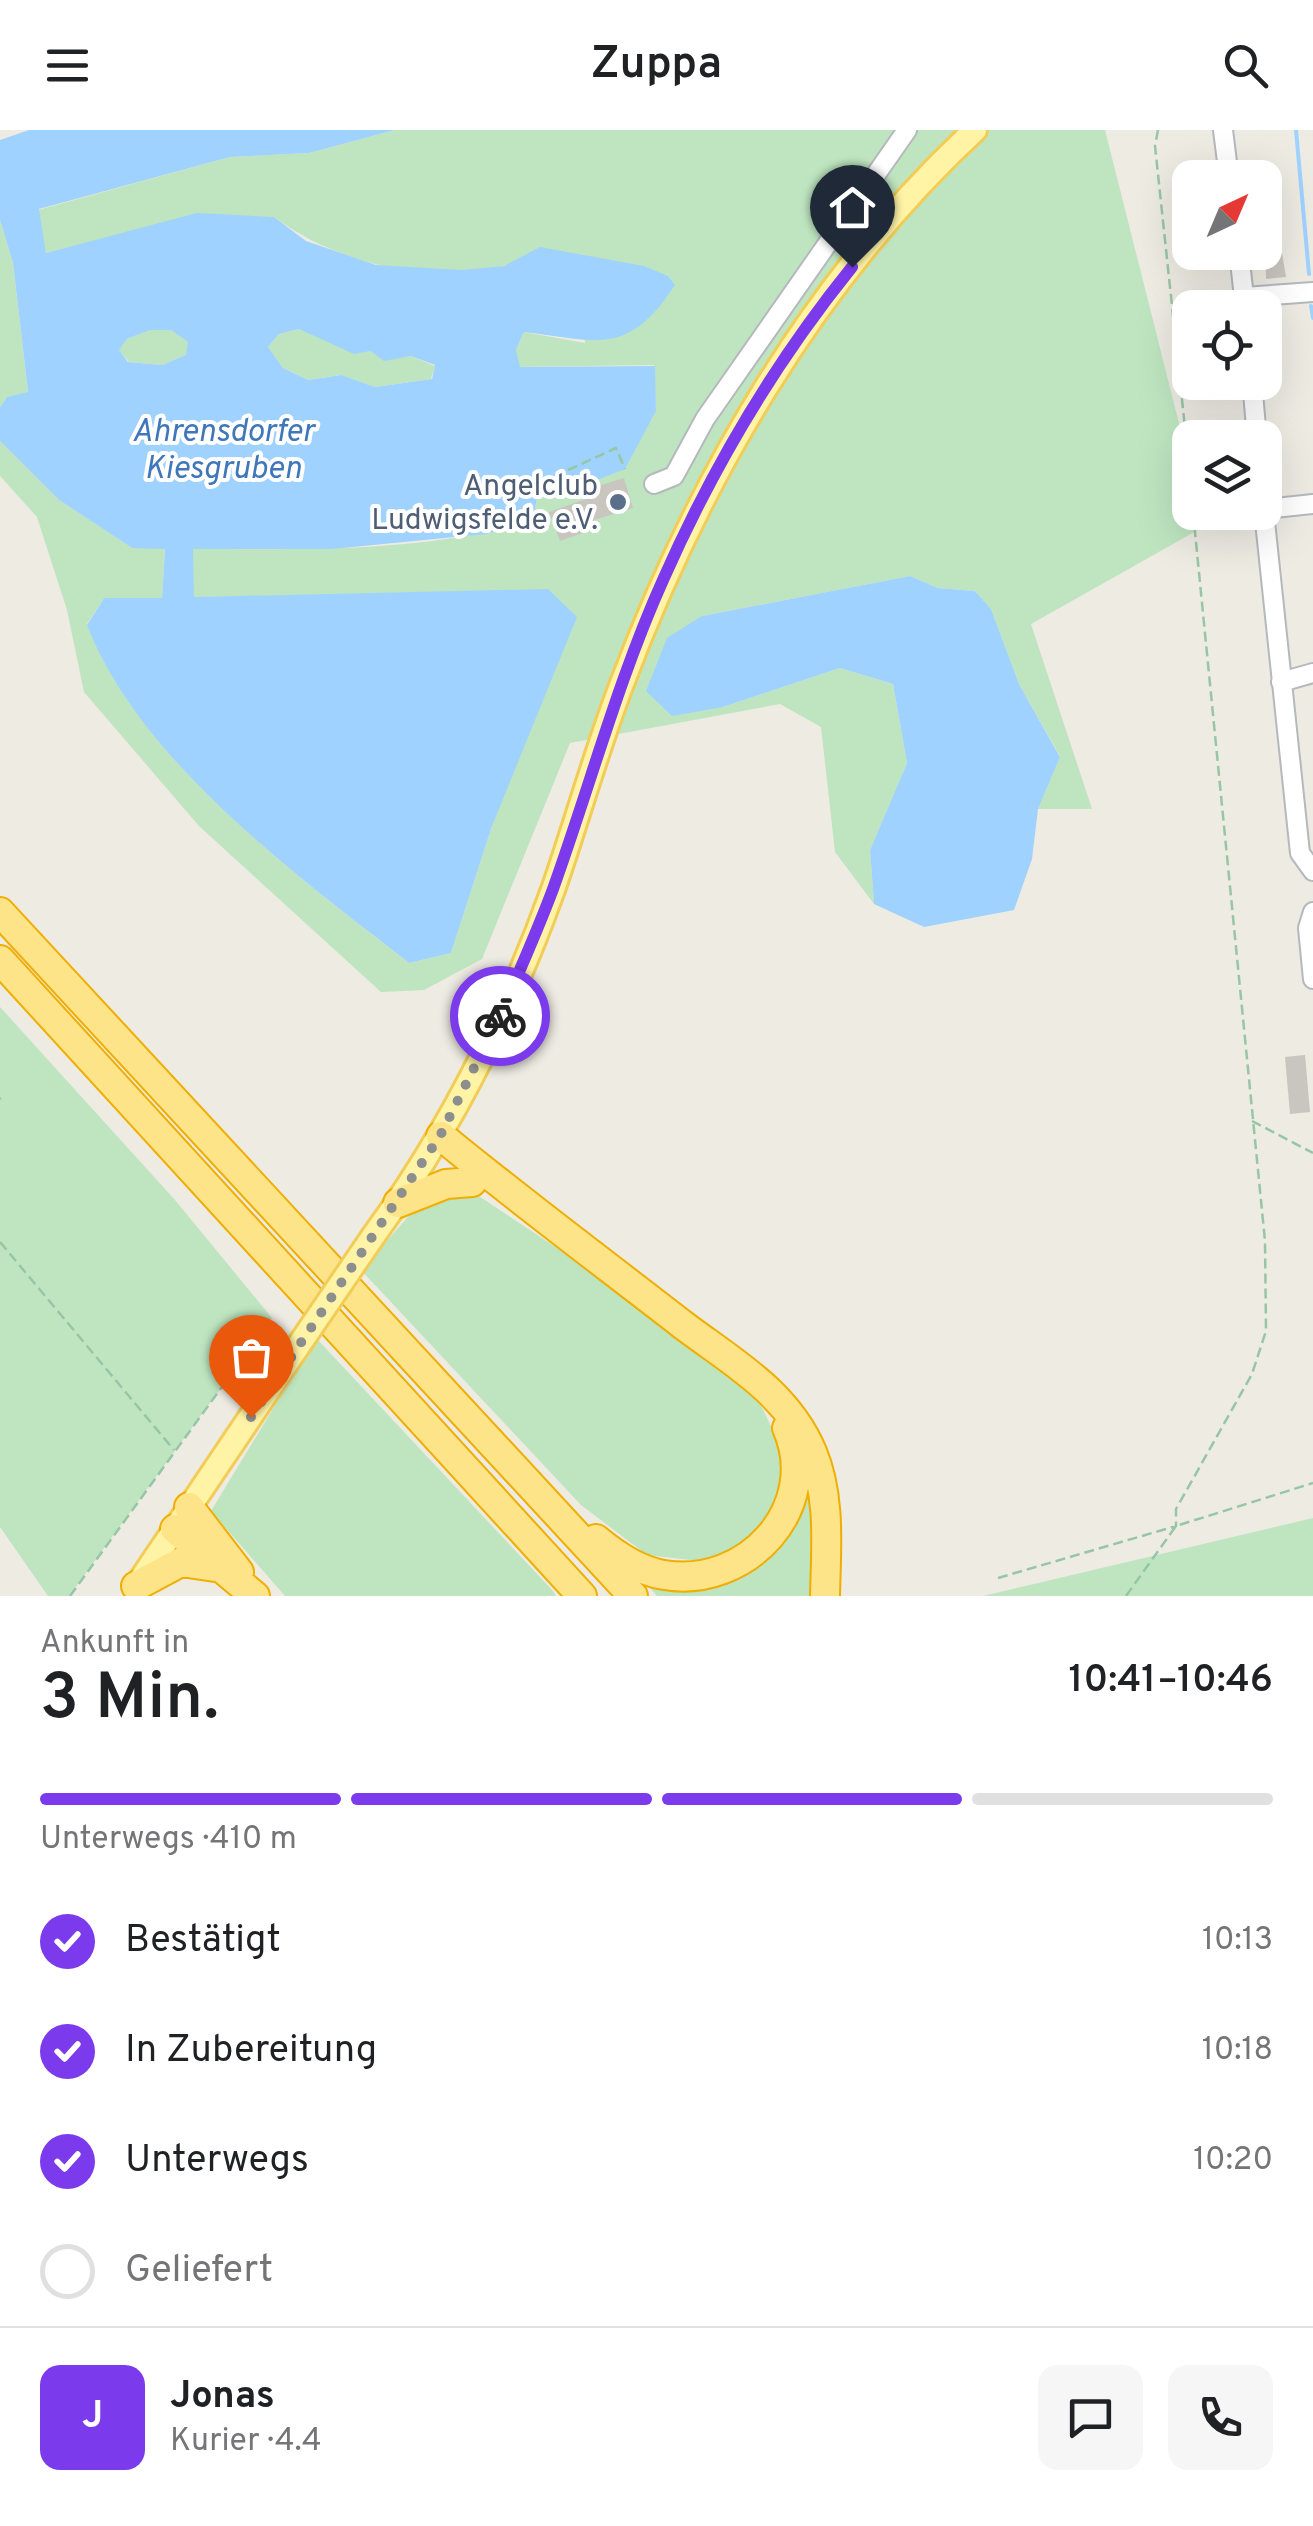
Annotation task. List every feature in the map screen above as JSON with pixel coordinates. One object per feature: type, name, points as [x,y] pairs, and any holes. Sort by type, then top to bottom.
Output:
[{"type":"highway","points":[[0,912],[633,1596]]},
{"type":"highway","points":[[0,960],[582,1596]]},
{"type":"highway","points":[[436,1143],[472,1182],[534,1212]]},
{"type":"highway","points":[[436,1143],[534,1212],[770,1391],[801,1429],[820,1477],[826,1524],[825,1596]]},
{"type":"highway","points":[[398,1203],[446,1184],[472,1182]]},
{"type":"highway","points":[[542,1496],[610,1550],[640,1568],[665,1576],[694,1575],[742,1562],[777,1528],[794,1486],[793,1440],[770,1391]]},
{"type":"highway","points":[[182,1518],[215,1567],[250,1591]]},
{"type":"highway","points":[[182,1518],[234,1562],[250,1591]]},
{"type":"highway","points":[[133,1591],[181,1562],[215,1567]]},
{"type":"main road","points":[[133,1591],[398,1203],[436,1143],[493,1034],[553,888],[622,684],[663,579],[714,476],[770,382],[834,290],[916,192],[976,130]]},
{"type":"street","points":[[654,484],[674,476],[705,419],[906,130]]},
{"type":"street","points":[[1223,130],[1227,160]]},
{"type":"street","points":[[1282,297],[1313,292]]},
{"type":"street","points":[[1282,509],[1313,504]]},
{"type":"street","points":[[1267,530],[1300,854],[1313,871]]},
{"type":"street","points":[[1281,682],[1313,672]]},
{"type":"street","points":[[1313,912],[1308,928],[1313,979]]},
{"type":"path","points":[[1158,130],[1155,146],[1184,420]]},
{"type":"path","points":[[568,470],[616,448],[624,469]]},
{"type":"path","points":[[1126,1596],[1176,1526],[1176,1509],[1252,1374],[1266,1331],[1265,1242],[1250,1121],[1195,530]]},
{"type":"path","points":[[1250,1121],[1313,1153]]},
{"type":"path","points":[[0,1242],[174,1451]]},
{"type":"path","points":[[70,1596],[272,1318]]},
{"type":"path","points":[[998,1578],[1313,1483]]},
{"type":"green space","points":[[395,130],[1105,130],[1178,420],[1172,420],[1172,530],[1198,530],[1031,624],[1092,809],[1038,809],[1060,756],[1019,684],[991,609],[975,591],[938,588],[910,576],[702,616],[723,707],[840,668],[893,684],[907,763],[870,850],[874,904],[835,852],[821,727],[780,704],[570,743],[482,959],[424,990],[381,992],[199,826],[84,692],[67,610],[37,517],[0,476],[0,441],[59,500],[132,548],[165,548],[162,598],[104,598],[87,624],[111,674],[143,721],[225,811],[319,893],[409,963],[451,953],[492,826],[353,595],[193,597],[193,549],[407,544],[492,531],[533,520],[539,487],[558,476],[570,490],[656,411],[654,365],[519,367],[516,350],[524,332],[585,343],[575,256],[559,253],[535,252],[502,266],[473,271],[413,271],[353,258],[298,233],[274,217],[118,235],[46,253],[38,210],[230,157],[309,153]]},
{"type":"green space","points":[[0,220],[13,263],[28,393],[7,397],[0,407]]},
{"type":"green space","points":[[299,329],[370,351],[384,360],[411,356],[435,366],[431,379],[375,387],[340,375],[308,380],[283,368],[268,347],[279,334]]},
{"type":"green space","points":[[150,330],[171,330],[189,342],[186,355],[162,365],[129,362],[118,350],[127,339]]},
{"type":"green space","points":[[0,1007],[175,1200],[272,1318],[69,1596],[48,1596],[0,1527]]},
{"type":"green space","points":[[468,1189],[569,1256],[756,1395],[788,1462],[768,1522],[717,1563],[647,1555],[581,1505],[361,1270],[422,1201]]},
{"type":"green space","points":[[316,1338],[556,1596],[285,1596],[211,1511]]},
{"type":"green space","points":[[804,1480],[817,1485],[819,1596],[657,1596],[646,1583],[722,1577]]},
{"type":"green space","points":[[1313,1518],[1313,1596],[983,1596]]},
{"type":"water","name":"Ahrensdorfer Kiesgruben","points":[[29,130],[395,130],[309,153],[230,157],[39,209],[46,253],[197,213],[274,217],[306,241],[376,265],[462,270],[504,266],[540,247],[644,266],[668,276],[675,285],[642,324],[610,339],[572,339],[524,332],[516,350],[520,367],[655,366],[656,411],[625,469],[569,491],[558,476],[539,487],[533,520],[486,534],[332,549],[193,549],[194,597],[548,589],[577,617],[492,826],[451,953],[409,963],[319,893],[182,768],[143,722],[111,674],[87,625],[104,598],[162,598],[165,549],[132,548],[59,500],[0,441],[0,407],[7,397],[28,392],[13,263],[0,220],[0,140]],"holes":[[[299,329],[354,354],[370,351],[384,361],[411,356],[435,365],[432,379],[375,387],[341,375],[308,380],[283,368],[268,347],[279,334]],[[150,330],[171,330],[188,342],[186,355],[162,365],[128,362],[119,350],[127,339]]]},
{"type":"water","points":[[910,576],[938,588],[975,591],[991,609],[1019,684],[1060,757],[1038,809],[1032,859],[1014,910],[924,927],[874,904],[870,850],[907,763],[893,684],[840,668],[723,707],[672,716],[646,691],[667,638],[702,616]]},
{"type":"building","points":[[1282,253],[1286,277],[1266,279],[1266,270],[1282,270]]},
{"type":"building","points":[[624,478],[633,508],[594,520],[597,528],[560,541],[549,512],[600,494],[598,486]]},
{"type":"building","points":[[1305,1055],[1310,1112],[1290,1114],[1285,1057]]},
{"type":"waterway","points":[[1296,130],[1309,274]]},
{"type":"waterway","points":[[1311,306],[1313,318]]},
{"type":"way so far","points":[[251,1417],[416,1176],[500,1016]]},
{"type":"place","name":"Angelclub Ludwigsfelde e.V.","points":[[618,502]]},
{"type":"route","points":[[500,1016],[553,888],[587,778],[663,579],[714,476],[770,382],[852,267]]}]
